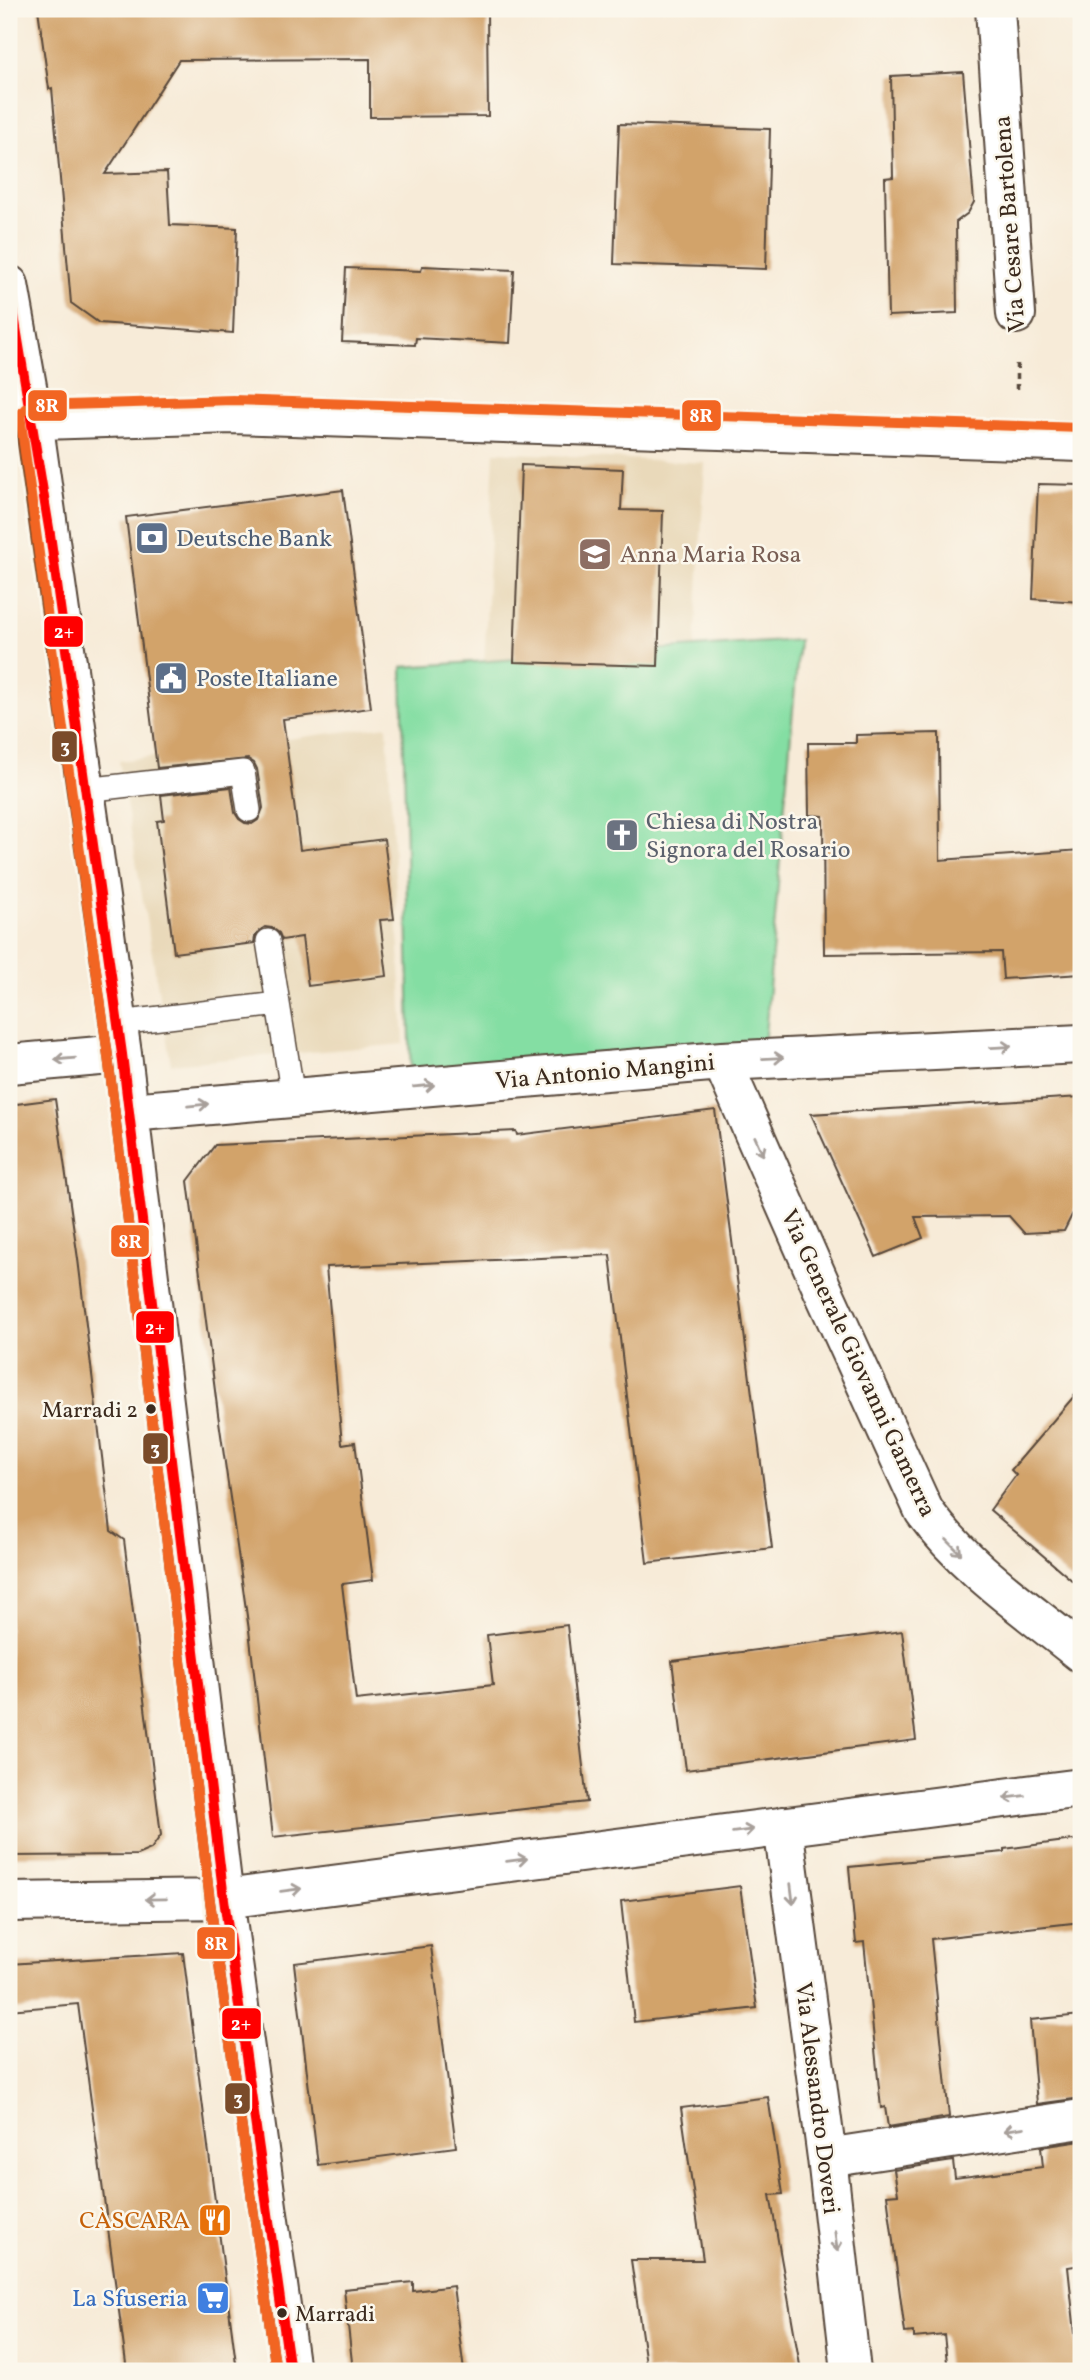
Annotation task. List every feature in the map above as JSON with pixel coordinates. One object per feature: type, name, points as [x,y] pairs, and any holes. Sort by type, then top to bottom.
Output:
[{"type":"street","name":"Via Cesare Bartolena","points":[[995,9],[1016,314]]},
{"type":"street","points":[[9,285],[21,421],[85,790],[130,1112],[224,1899],[290,2371]]},
{"type":"street","points":[[21,421],[233,414],[1081,442]]},
{"type":"street","points":[[9,1065],[120,1038]]},
{"type":"street","name":"Via Antonio Mangini","points":[[130,1112],[722,1060],[1081,1044]]},
{"type":"street","name":"Via Generale Giovanni Gamerra","points":[[722,1060],[811,1264],[924,1511],[939,1532],[966,1559],[1081,1653]]},
{"type":"street","points":[[9,1902],[224,1899],[1081,1788]]},
{"type":"street","name":"Via Alessandro Doveri","points":[[783,1826],[827,2158],[851,2371]]},
{"type":"street","points":[[827,2158],[1081,2119]]},
{"type":"lane","points":[[85,790],[243,772],[249,810]]},
{"type":"lane","points":[[268,942],[293,1097]]},
{"type":"lane","points":[[120,1038],[278,1004]]},
{"type":"path","name":"Via Cesare Bartolena","points":[[1016,314],[1017,440]]},
{"type":"shaded area","name":"Anna Maria Rosa","points":[[494,452],[705,463],[695,646],[667,645],[665,678],[484,668]]},
{"type":"shaded area","points":[[387,726],[404,1044],[171,1064],[119,761]]},
{"type":"green space","points":[[799,640],[763,1058],[411,1087],[402,667]]},
{"type":"building","points":[[38,9],[487,9],[488,116],[370,117],[370,59],[179,60],[105,174],[167,172],[170,225],[237,228],[233,333],[99,323],[71,303],[52,88],[49,89]]},
{"type":"building","points":[[963,72],[974,202],[968,213],[956,222],[957,313],[888,316],[885,178],[893,177],[891,76]]},
{"type":"building","points":[[619,124],[770,129],[766,269],[614,264]]},
{"type":"building","points":[[422,266],[514,270],[510,343],[416,338],[415,345],[342,342],[346,268],[421,271]]},
{"type":"building","points":[[521,465],[623,469],[621,510],[663,511],[658,666],[514,662]]},
{"type":"building","points":[[1038,484],[1081,485],[1081,602],[1033,599]]},
{"type":"building","points":[[343,490],[371,708],[283,719],[300,850],[384,839],[394,919],[380,920],[387,976],[308,986],[302,937],[282,940],[279,933],[272,928],[265,927],[259,931],[254,943],[174,953],[157,821],[164,820],[161,795],[231,787],[235,813],[245,823],[252,824],[258,820],[263,808],[257,769],[248,759],[157,768],[126,517]]},
{"type":"building","points":[[939,733],[940,860],[1081,850],[1081,974],[1003,979],[1001,952],[824,954],[823,816],[809,815],[808,743],[856,743],[856,735]]},
{"type":"building","points":[[1081,1097],[1081,1197],[1064,1231],[1024,1233],[1009,1216],[915,1217],[923,1238],[876,1257],[811,1114]]},
{"type":"building","points":[[55,1099],[78,1259],[111,1531],[124,1540],[161,1835],[151,1849],[137,1855],[9,1856],[9,1105]]},
{"type":"building","points":[[715,1110],[772,1548],[647,1563],[610,1255],[326,1267],[342,1444],[355,1442],[373,1580],[342,1584],[356,1700],[493,1685],[487,1635],[567,1625],[587,1802],[273,1837],[249,1630],[188,1181],[215,1145],[516,1131],[517,1135]]},
{"type":"building","points":[[1081,1388],[1081,1588],[990,1510],[1016,1475],[1011,1470]]},
{"type":"building","points":[[902,1631],[916,1740],[686,1770],[672,1661]]},
{"type":"building","points":[[1081,1839],[1081,1922],[931,1939],[949,2117],[888,2127],[885,2107],[881,2108],[864,1942],[856,1943],[849,1867],[1004,1852],[1004,1849]]},
{"type":"building","points":[[740,1886],[757,2008],[634,2022],[621,1901]]},
{"type":"building","points":[[431,1946],[456,2147],[318,2165],[294,1963]]},
{"type":"building","points":[[183,1953],[237,2371],[127,2371],[78,2004],[9,2010],[9,1964]]},
{"type":"building","points":[[1081,2015],[1081,2098],[1037,2104],[1030,2020]]},
{"type":"building","points":[[768,2097],[783,2194],[770,2195],[801,2371],[647,2371],[631,2260],[703,2260],[681,2108]]},
{"type":"building","points":[[1081,2141],[1081,2265],[1068,2267],[1079,2371],[948,2371],[944,2335],[914,2338],[914,2332],[905,2333],[887,2195],[898,2194],[894,2170],[953,2161],[955,2178],[1043,2167],[1041,2147]]},
{"type":"building","points":[[413,2282],[413,2291],[453,2286],[464,2371],[353,2371],[344,2289]]},
{"type":"transit line","name":"2+","points":[[9,285],[50,534],[122,1054],[224,1899],[290,2371]]},
{"type":"transit line","name":"8R","points":[[276,2371],[210,1901],[108,1056],[20,415],[33,406],[233,400],[1081,428]]},
{"type":"transit line","name":"3","points":[[19,422],[108,1056],[210,1901],[276,2371]]},
{"type":"place","name":"Deutsche Bank","points":[[152,538]]},
{"type":"place","name":"Anna Maria Rosa","points":[[595,554]]},
{"type":"place","name":"Poste Italiane","points":[[171,678]]},
{"type":"place","name":"Chiesa di Nostra Signora del Rosario","points":[[622,835]]},
{"type":"place","name":"Marradi 2","points":[[151,1409]]},
{"type":"place","name":"CÀSCARA","points":[[215,2220]]},
{"type":"place","name":"La Sfuseria","points":[[213,2298]]},
{"type":"place","name":"Marradi","points":[[282,2313]]}]
